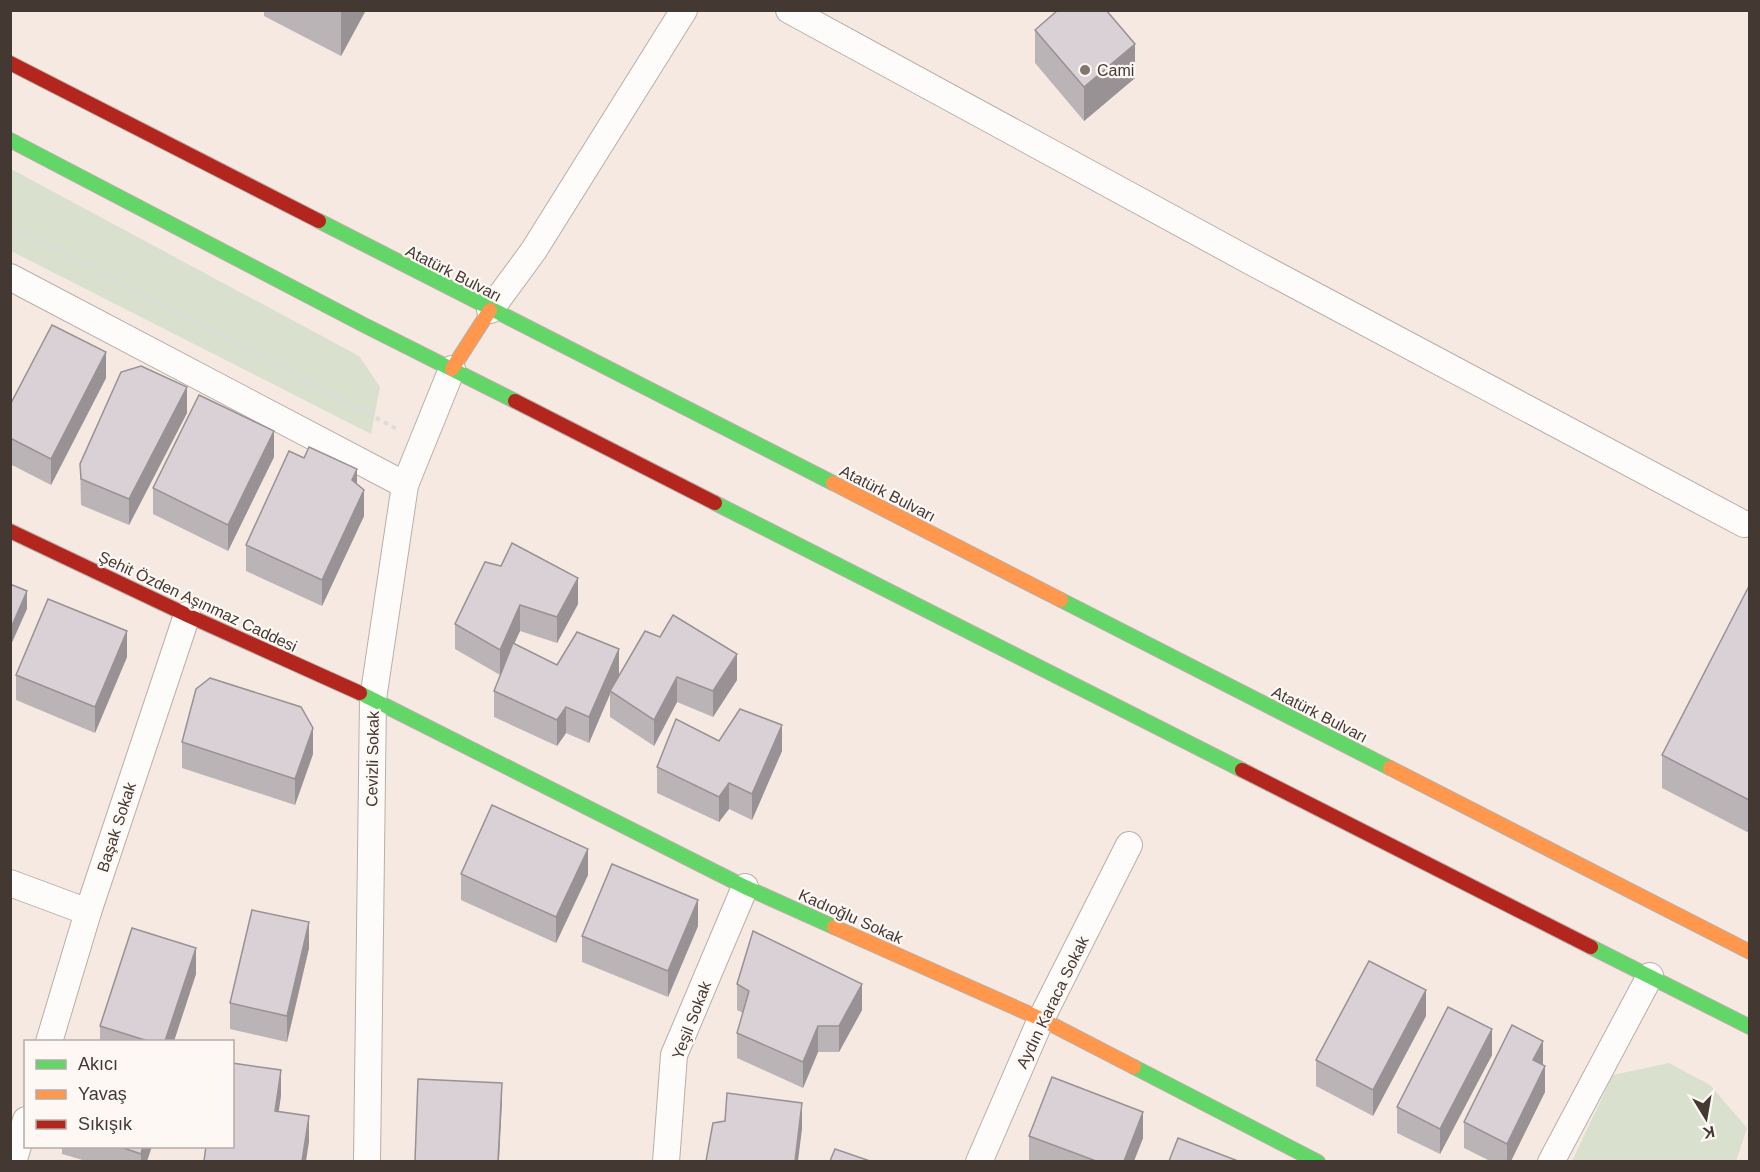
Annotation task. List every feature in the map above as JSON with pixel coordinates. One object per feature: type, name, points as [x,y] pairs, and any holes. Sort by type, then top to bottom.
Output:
[{"type":"main road","name":"Atatürk Bulvarı","points":[[10,63],[1749,952]]},
{"type":"main road","points":[[10,140],[452,369],[1749,1027]]},
{"type":"main road","points":[[452,369],[490,310]]},
{"type":"main road","name":"Şehit Özden Aşınmaz Caddesi","points":[[10,531],[187,615],[373,699]]},
{"type":"main road","name":"Kadıoğlu Sokak","points":[[373,699],[745,887],[1041,1019],[1318,1161]]},
{"type":"street","points":[[490,310],[534,250],[684,10]]},
{"type":"street","points":[[789,10],[1261,267],[1744,524]]},
{"type":"street","points":[[10,277],[405,485]]},
{"type":"street","name":"Cevizli Sokak","points":[[367,1161],[373,699],[405,485],[452,369]]},
{"type":"street","name":"Başak Sokak","points":[[49,1040],[88,912],[187,615]]},
{"type":"street","name":"Aydın Karaca Sokak","points":[[979,1161],[1041,1019],[1129,845]]},
{"type":"street","points":[[10,883],[88,912]]},
{"type":"street","name":"Yeşil Sokak","points":[[666,1161],[674,1054],[745,887]]},
{"type":"street","points":[[1551,1161],[1650,976]]},
{"type":"street","points":[[13,1161],[24,1126]]},
{"type":"path","points":[[10,224],[422,442]]},
{"type":"green space","points":[[11,169],[359,356],[380,387],[371,434],[11,251]]},
{"type":"green space","points":[[1669,1063],[1710,1085],[1747,1128],[1736,1161],[1572,1161],[1613,1075]]},
{"type":"building","points":[[1058,10],[1106,10],[1135,44],[1084,87],[1035,30]]},
{"type":"building","points":[[52,325],[106,352],[51,459],[10,438],[10,405]]},
{"type":"building","points":[[141,366],[187,387],[129,499],[81,479],[80,464],[121,372]]},
{"type":"building","points":[[199,395],[274,431],[228,525],[153,488]]},
{"type":"building","points":[[309,447],[357,469],[352,480],[364,490],[322,580],[246,545],[289,451],[304,458]]},
{"type":"building","points":[[512,543],[578,578],[557,617],[520,605],[500,650],[455,624],[485,562],[501,566]]},
{"type":"building","points":[[10,584],[27,591],[10,630]]},
{"type":"building","points":[[1749,586],[1749,800],[1662,755]]},
{"type":"building","points":[[48,599],[127,631],[95,707],[16,675]]},
{"type":"building","points":[[673,615],[737,654],[713,691],[677,677],[654,720],[610,691],[645,631],[660,637]]},
{"type":"building","points":[[577,632],[619,649],[589,717],[566,707],[557,720],[494,691],[513,643],[557,665]]},
{"type":"building","points":[[210,678],[301,707],[313,728],[295,779],[182,742],[196,689]]},
{"type":"building","points":[[740,709],[782,725],[752,794],[729,783],[719,797],[657,767],[676,719],[719,741]]},
{"type":"building","points":[[492,805],[588,849],[556,917],[461,874]]},
{"type":"building","points":[[612,864],[698,900],[668,971],[582,936]]},
{"type":"building","points":[[252,910],[309,922],[287,1016],[230,1003]]},
{"type":"building","points":[[132,928],[196,948],[165,1040],[145,1040],[100,1026]]},
{"type":"building","points":[[753,931],[862,984],[839,1026],[818,1026],[803,1062],[737,1033],[749,991],[737,984]]},
{"type":"building","points":[[1369,961],[1426,990],[1373,1090],[1316,1060]]},
{"type":"building","points":[[1448,1007],[1492,1029],[1440,1129],[1397,1107]]},
{"type":"building","points":[[1512,1025],[1543,1041],[1533,1060],[1545,1066],[1507,1144],[1464,1122]]},
{"type":"building","points":[[234,1063],[281,1070],[275,1111],[309,1116],[302,1161],[204,1161],[206,1148],[234,1148]]},
{"type":"building","points":[[1052,1077],[1143,1112],[1124,1161],[1096,1161],[1029,1136]]},
{"type":"building","points":[[418,1079],[502,1083],[498,1161],[415,1161]]},
{"type":"building","points":[[727,1093],[802,1103],[795,1161],[706,1161],[713,1123],[725,1121]]},
{"type":"building","points":[[1178,1138],[1238,1161],[1169,1161]]},
{"type":"building","points":[[124,1148],[142,1148],[141,1154]]},
{"type":"building","points":[[835,1149],[870,1161],[830,1161]]},
{"type":"traffic: fast","points":[[10,140],[364,325],[515,401]]},
{"type":"traffic: fast","points":[[319,221],[833,483]]},
{"type":"traffic: fast","points":[[715,503],[1242,770]]},
{"type":"traffic: fast","points":[[1061,600],[1390,768]]},
{"type":"traffic: fast","points":[[360,693],[745,887],[834,927]]},
{"type":"traffic: fast","points":[[1591,947],[1750,1027]]},
{"type":"traffic: fast","points":[[1134,1067],[1318,1162]]},
{"type":"traffic: slow","points":[[452,369],[490,310]]},
{"type":"traffic: slow","points":[[833,483],[1061,600]]},
{"type":"traffic: slow","points":[[1390,768],[1750,952]]},
{"type":"traffic: slow","points":[[834,927],[1041,1019],[1134,1067]]},
{"type":"traffic: jam","points":[[10,63],[319,221]]},
{"type":"traffic: jam","points":[[515,401],[715,503]]},
{"type":"traffic: jam","points":[[10,531],[187,615],[360,693]]},
{"type":"traffic: jam","points":[[1242,770],[1591,947]]},
{"type":"place","name":"Cami","points":[[1085,70]]}]
